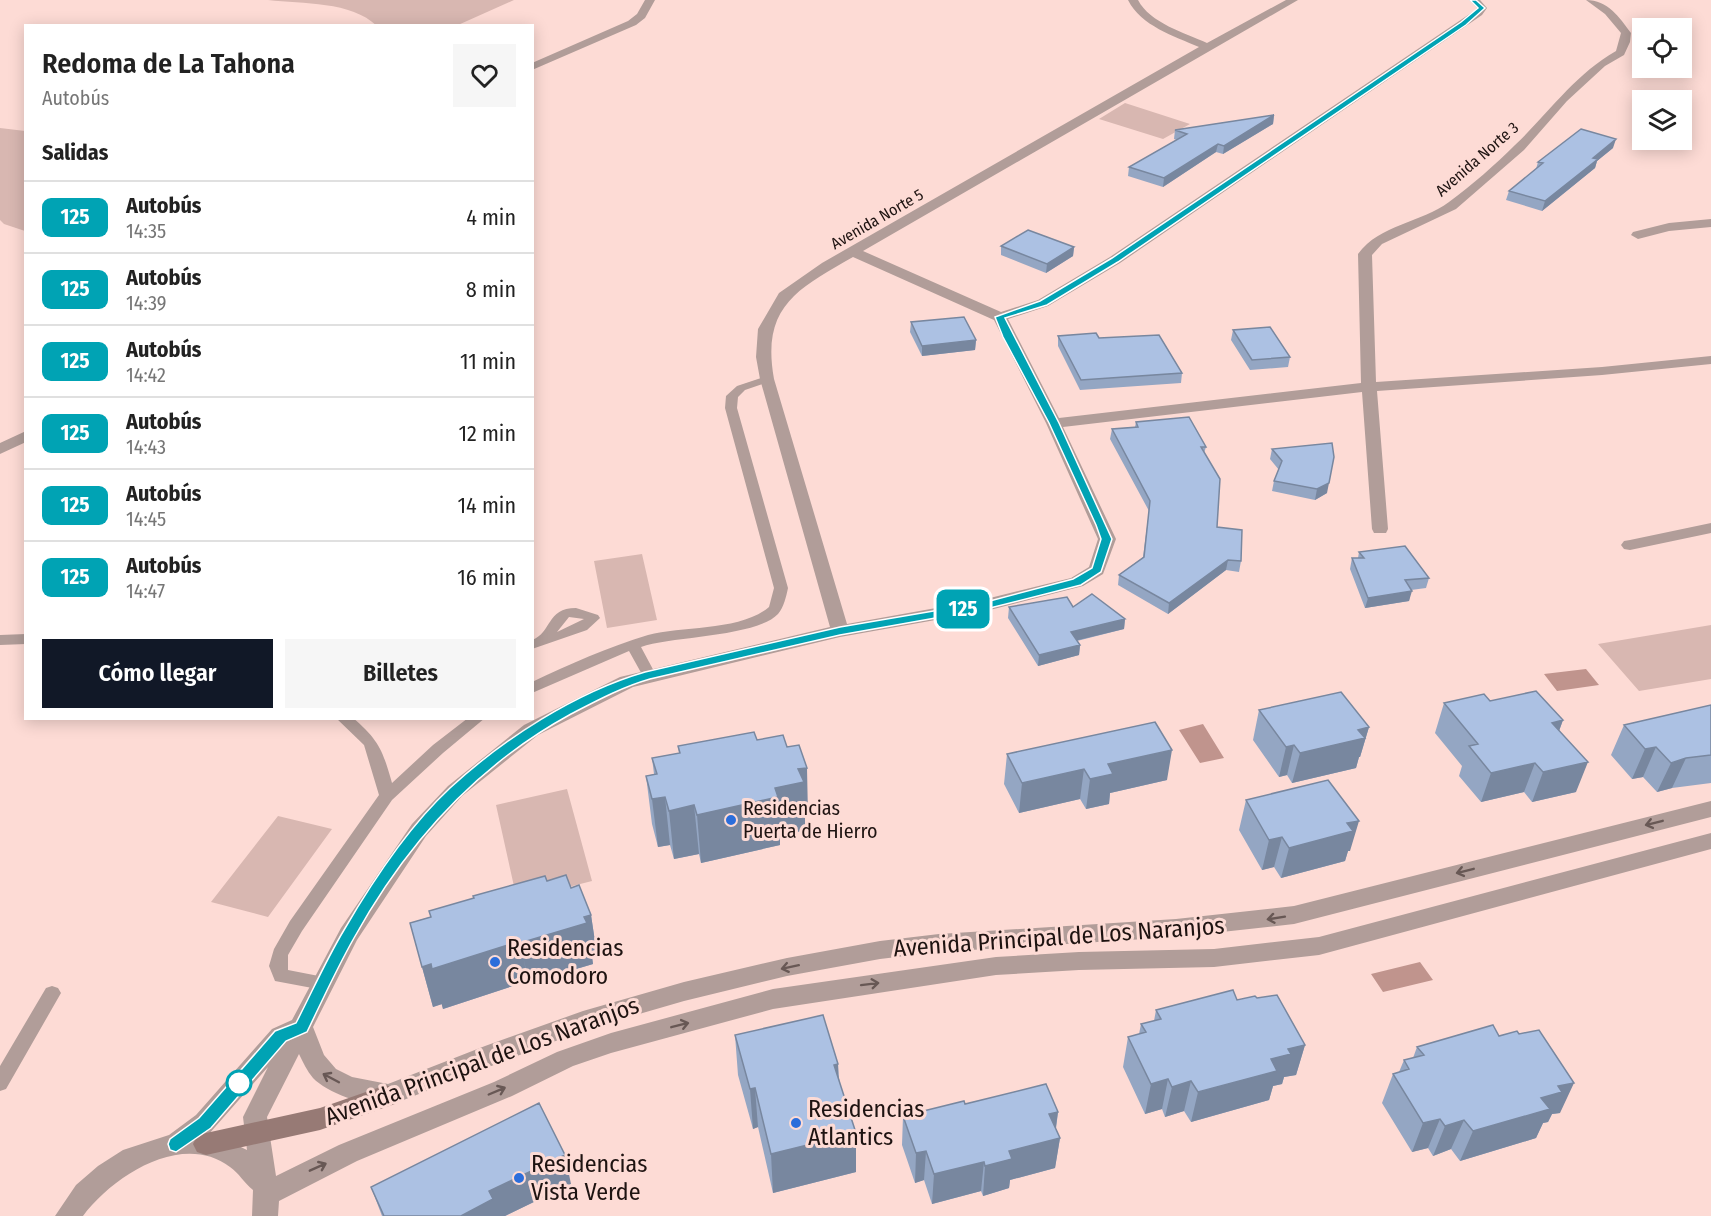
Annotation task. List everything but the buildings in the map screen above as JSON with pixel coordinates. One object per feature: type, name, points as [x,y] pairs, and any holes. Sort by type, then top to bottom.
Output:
[{"type":"street","points":[[534,66],[632,23],[641,16],[650,0]]},
{"type":"street","points":[[1133,0],[1137,8],[1148,18],[1207,47]]},
{"type":"street","name":"Avenida Norte 5","points":[[840,631],[767,380],[763,357],[765,329],[784,296],[827,266],[1207,47],[1293,0]]},
{"type":"street","points":[[854,252],[1000,317],[1043,303],[1115,260],[1464,24],[1482,8],[1474,0]]},
{"type":"street","name":"Avenida Norte 3","points":[[1369,387],[1365,254],[1377,241],[1452,206],[1520,147],[1601,64],[1620,53],[1626,33],[1609,12],[1591,0]]},
{"type":"street","points":[[1638,235],[1669,227],[1711,223]]},
{"type":"street","points":[[264,1198],[255,1117],[349,934],[419,830],[455,791],[531,730],[594,696],[649,675],[840,631],[986,605],[1077,582],[1097,570],[1107,539],[1054,423],[1008,337],[1000,317]]},
{"type":"street","points":[[1054,423],[1369,387],[1602,371],[1711,360]]},
{"type":"street","points":[[1369,387],[1380,529]]},
{"type":"street","points":[[0,449],[24,437]]},
{"type":"street","points":[[1630,545],[1711,528]]},
{"type":"street","name":"Avenida Principal de Los Naranjos","points":[[206,1144],[349,1113],[492,1053],[594,1017],[768,971],[825,959],[963,941],[1244,923],[1294,915],[1711,809]]},
{"type":"street","name":"Avenida Principal de Los Naranjos","points":[[264,1198],[348,1153],[503,1089],[564,1059],[611,1043],[773,999],[996,966],[1079,961],[1214,958],[1319,946],[1711,841]]},
{"type":"street","points":[[301,1027],[311,1055],[322,1074],[347,1087],[386,1096]]},
{"type":"street","points":[[176,1144],[205,1123],[280,1036],[301,1027]]},
{"type":"street","points":[[68,1216],[83,1195],[111,1171],[142,1154],[176,1144],[206,1144],[225,1149],[242,1158],[250,1167],[264,1198]]},
{"type":"lane","points":[[534,687],[601,655],[655,638],[754,621],[772,612],[779,600],[781,588],[731,408],[732,396],[741,388],[767,380]]},
{"type":"lane","points":[[534,644],[547,638]]},
{"type":"lane","points":[[0,640],[24,639]]},
{"type":"lane","points":[[633,645],[649,675]]},
{"type":"lane","points":[[346,720],[371,743],[375,760],[382,772],[387,796]]},
{"type":"lane","points":[[323,983],[281,976],[280,954],[296,926],[387,796],[438,749],[475,720]]},
{"type":"lane","points":[[0,1083],[52,993]]},
{"type":"shaded area","points":[[268,0],[514,0],[460,24],[374,24],[354,12],[311,3]]},
{"type":"shaded area","points":[[1125,103],[1190,124],[1163,139],[1099,119]]},
{"type":"shaded area","points":[[0,128],[24,131],[24,231],[4,224],[0,220]]},
{"type":"shaded area","points":[[642,554],[657,620],[607,628],[594,561]]},
{"type":"shaded area","points":[[1711,625],[1711,679],[1639,691],[1598,644]]},
{"type":"shaded area","points":[[1586,669],[1599,685],[1557,691],[1544,674]]},
{"type":"shaded area","points":[[1203,724],[1224,758],[1200,763],[1179,730]]},
{"type":"shaded area","points":[[567,789],[592,881],[517,900],[496,805]]},
{"type":"shaded area","points":[[278,816],[332,829],[268,917],[211,902]]},
{"type":"shaded area","points":[[1420,962],[1433,980],[1383,992],[1371,974]]},
{"type":"bus line","name":"125","points":[[176,1144],[205,1123],[280,1036],[301,1027],[349,934],[419,830],[455,791],[531,730],[594,696],[649,675],[840,631],[986,605],[1077,582],[1097,570],[1107,539],[1054,423],[1008,337],[1000,317],[1043,303],[1115,260],[1464,24],[1482,8],[1474,0]]},
{"type":"place","name":"Residencias Puerta de Hierro","points":[[731,820]]},
{"type":"place","name":"Residencias Comodoro","points":[[495,962]]},
{"type":"place","name":"Residencias Atlantics","points":[[796,1123]]},
{"type":"place","name":"Residencias Vista Verde","points":[[519,1178]]}]
